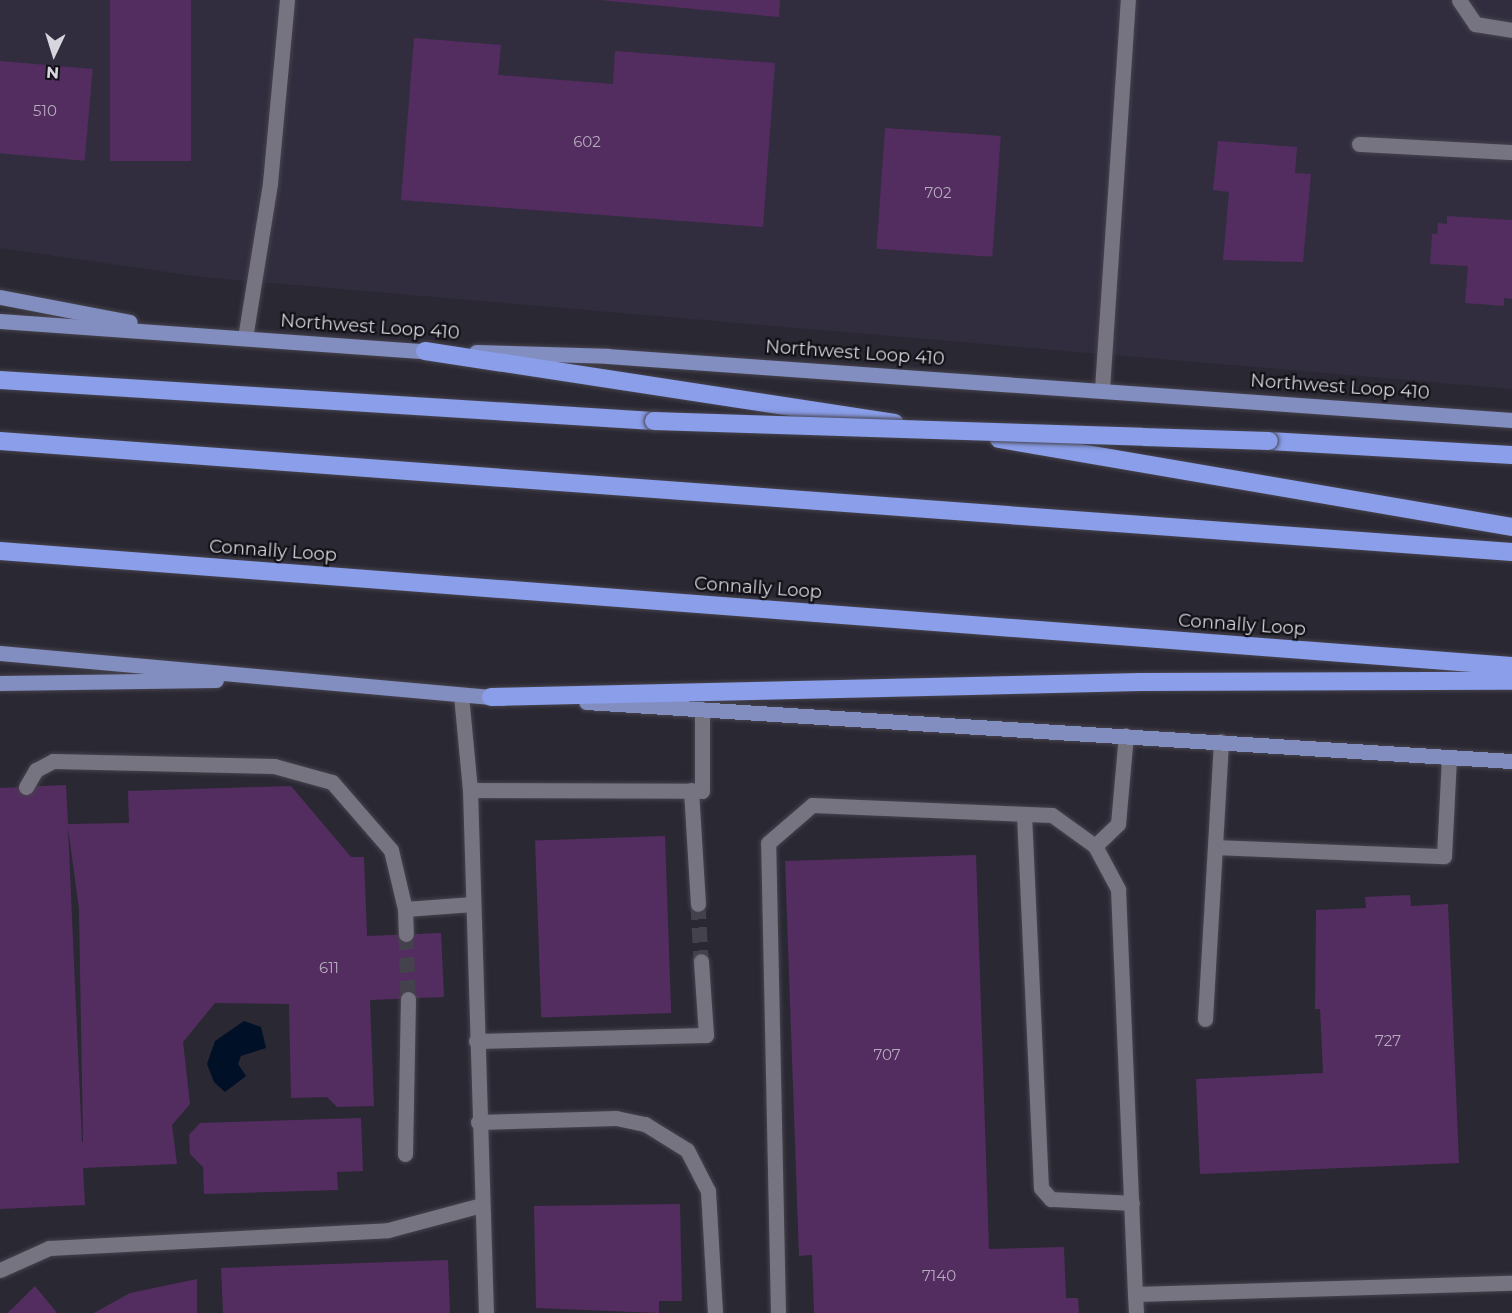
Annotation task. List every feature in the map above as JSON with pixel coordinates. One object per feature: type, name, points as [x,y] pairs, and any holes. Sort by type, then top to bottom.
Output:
[{"type":"highway","points":[[425,351],[1171,465],[1512,527]]},
{"type":"highway","points":[[0,380],[654,421],[1269,441],[1512,455]]},
{"type":"highway","points":[[0,441],[1512,552]]},
{"type":"highway","name":"Connally Loop","points":[[0,551],[1512,666]]},
{"type":"highway","points":[[491,697],[1140,682],[1512,681]]},
{"type":"main road","name":"Northwest Loop 410","points":[[0,297],[195,334]]},
{"type":"main road","name":"Northwest Loop 410","points":[[0,321],[425,351],[607,356],[1102,389],[1512,420]]},
{"type":"main road","points":[[0,653],[461,695],[1512,761]]},
{"type":"main road","points":[[0,683],[314,680]]},
{"type":"lane","points":[[244,338],[270,183],[287,0]]},
{"type":"lane","points":[[1102,389],[1128,0]]},
{"type":"lane","points":[[1459,0],[1475,24],[1512,30]]},
{"type":"lane","points":[[1359,144],[1512,152]]},
{"type":"lane","points":[[461,695],[470,790],[478,1122],[486,1313]]},
{"type":"lane","points":[[470,790],[702,791],[702,709]]},
{"type":"lane","points":[[1095,846],[1118,824],[1126,735]]},
{"type":"lane","points":[[1205,1019],[1221,741]]},
{"type":"lane","points":[[1215,847],[1444,856],[1449,757]]},
{"type":"lane","points":[[26,786],[36,770],[53,761],[102,760],[274,766],[332,782],[391,850],[405,909],[406,934]]},
{"type":"lane","points":[[691,790],[698,904]]},
{"type":"lane","points":[[778,1313],[768,843],[812,806],[1052,815],[1095,846],[1119,889],[1136,1313]]},
{"type":"lane","points":[[1024,814],[1041,1188],[1051,1199],[1132,1203]]},
{"type":"lane","points":[[405,909],[473,904]]},
{"type":"lane","points":[[476,1041],[706,1035],[701,961]]},
{"type":"lane","points":[[405,1154],[408,999]]},
{"type":"lane","points":[[478,1122],[616,1118],[645,1124],[687,1150],[708,1191],[715,1313]]},
{"type":"lane","points":[[0,1270],[49,1248],[388,1230],[481,1205]]},
{"type":"lane","points":[[1135,1294],[1512,1283]]},
{"type":"shaded area","points":[[0,0],[1512,0],[1512,389],[200,277],[0,248]]},
{"type":"water","points":[[244,1021],[261,1027],[266,1048],[241,1056],[238,1064],[246,1076],[225,1092],[214,1082],[207,1064],[215,1041]]},
{"type":"building","points":[[110,0],[191,0],[191,161],[110,161]]},
{"type":"building","points":[[599,0],[780,0],[779,17]]},
{"type":"building","points":[[414,38],[501,45],[498,75],[613,84],[615,51],[775,63],[763,227],[401,200]]},
{"type":"building","points":[[0,61],[93,69],[85,161],[0,153]]},
{"type":"building","points":[[885,128],[1001,136],[992,257],[877,249]]},
{"type":"building","points":[[1218,141],[1297,147],[1295,173],[1311,174],[1303,262],[1223,260],[1229,192],[1213,190]]},
{"type":"building","points":[[1447,216],[1512,220],[1512,299],[1504,298],[1504,306],[1465,303],[1468,266],[1430,264],[1432,234],[1437,234],[1438,223],[1447,224]]},
{"type":"building","points":[[66,785],[68,824],[129,823],[128,791],[291,786],[351,857],[364,857],[367,936],[441,933],[444,997],[370,1000],[374,1106],[337,1107],[327,1097],[291,1098],[289,1004],[215,1003],[183,1042],[190,1104],[172,1125],[177,1164],[83,1168],[85,1205],[0,1209],[0,788]],"holes":[[[68,828],[79,909],[83,1142]]]},
{"type":"building","points":[[665,836],[671,1013],[541,1017],[535,841]]},
{"type":"building","points":[[976,855],[989,1249],[1064,1247],[1066,1298],[1078,1298],[1079,1313],[814,1313],[812,1255],[799,1256],[785,861]]},
{"type":"building","points":[[1410,895],[1411,906],[1448,904],[1459,1163],[1200,1174],[1196,1079],[1323,1073],[1320,1009],[1315,1009],[1316,910],[1366,908],[1365,897]]},
{"type":"building","points":[[361,1118],[363,1171],[337,1172],[338,1190],[204,1194],[203,1167],[190,1154],[189,1135],[200,1123]]},
{"type":"building","points":[[680,1204],[682,1301],[659,1301],[659,1313],[536,1308],[534,1206]]},
{"type":"building","points":[[448,1260],[450,1313],[223,1313],[221,1268]]},
{"type":"building","points":[[197,1279],[197,1313],[94,1313],[130,1293]]},
{"type":"building","points":[[35,1286],[57,1313],[7,1313],[14,1307]]},
{"type":"tunnel","points":[[698,904],[701,961]]},
{"type":"tunnel","points":[[406,934],[408,999]]}]
